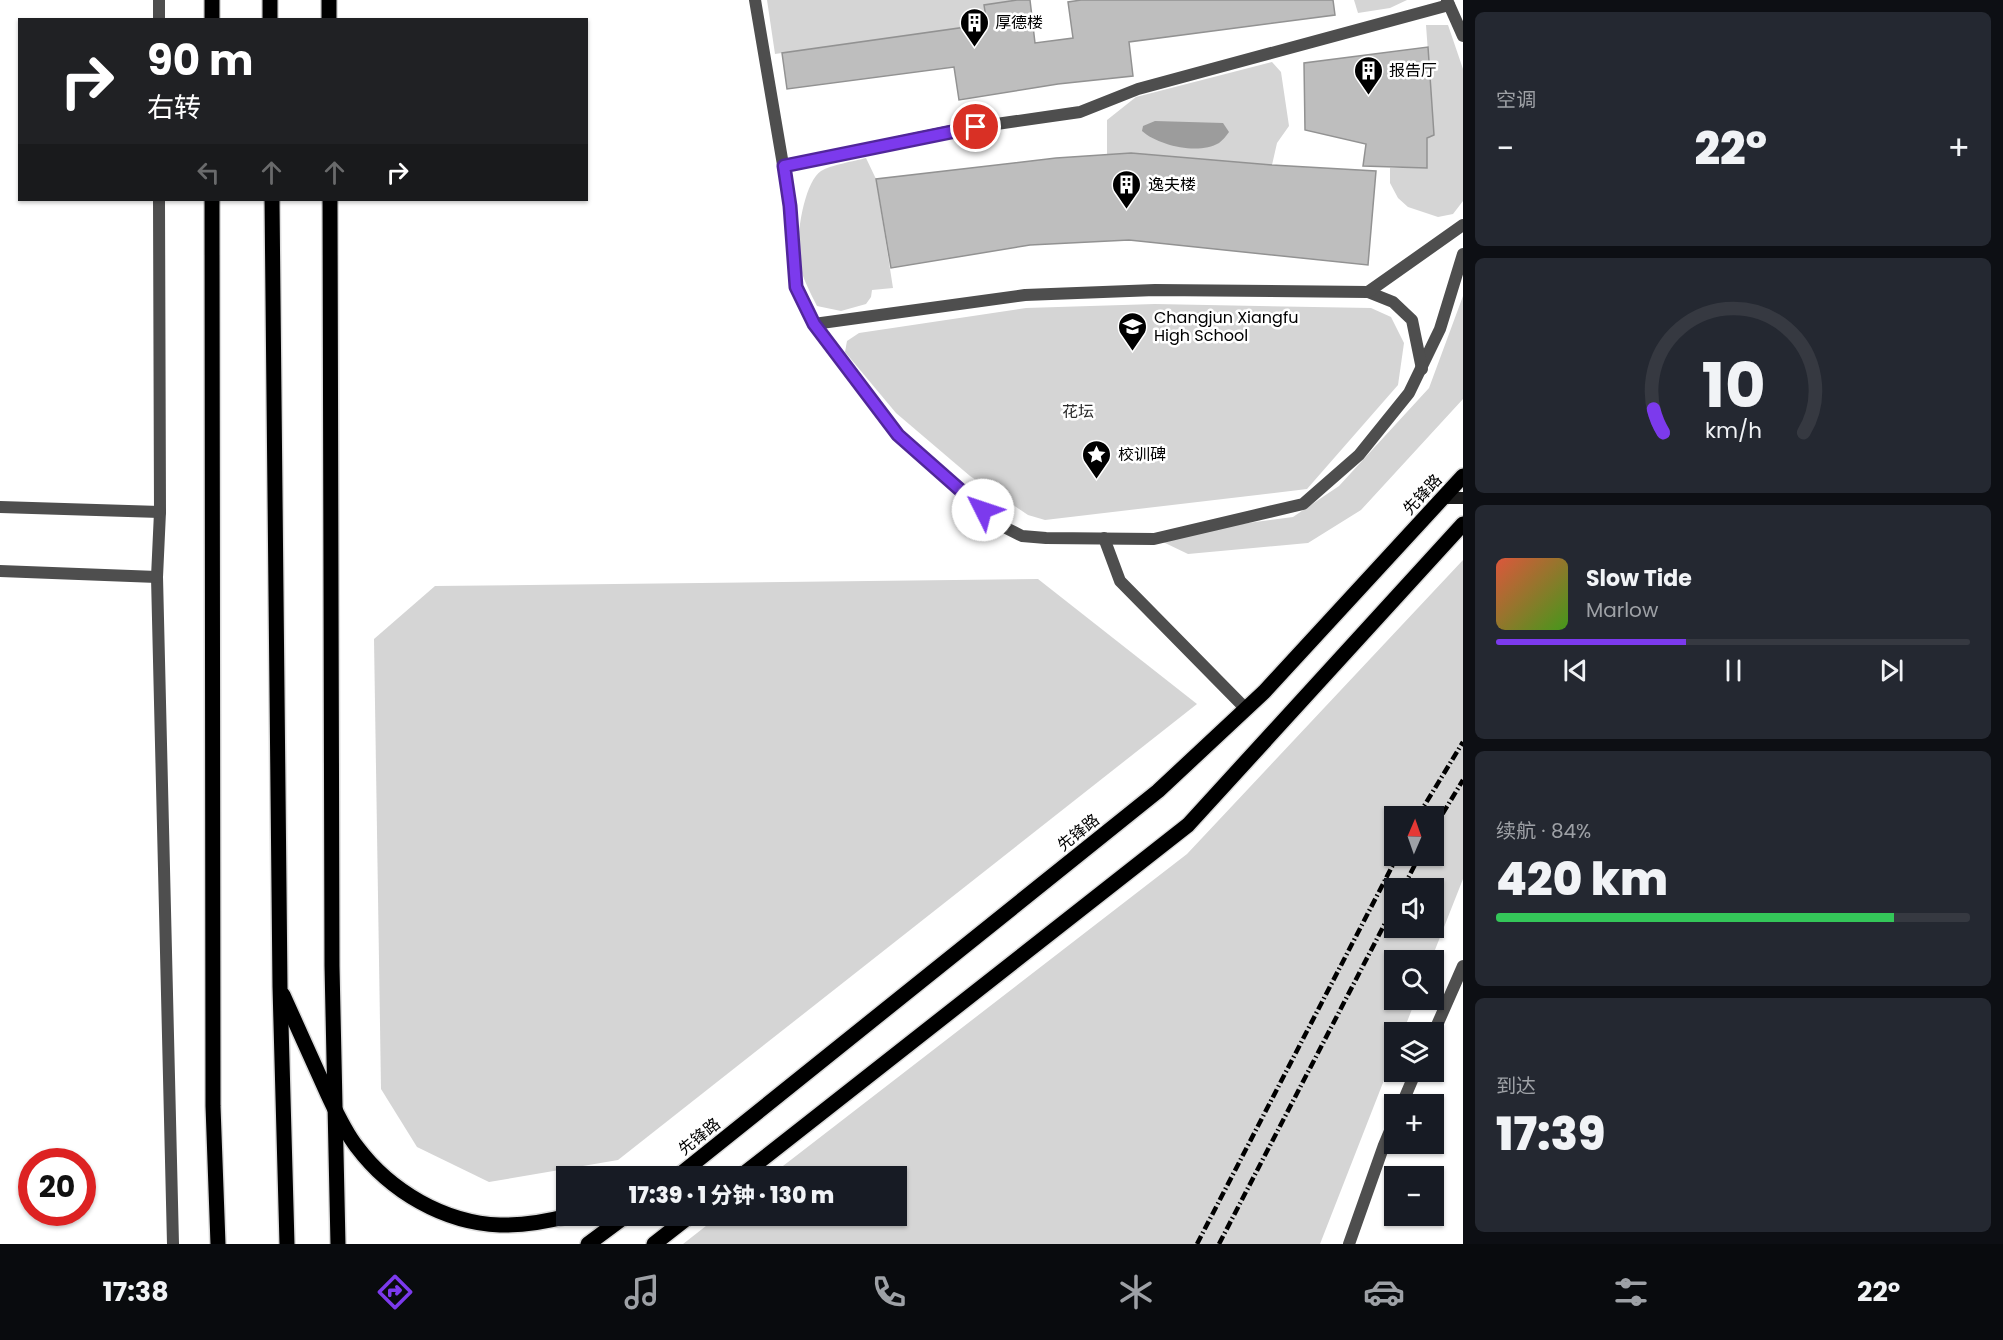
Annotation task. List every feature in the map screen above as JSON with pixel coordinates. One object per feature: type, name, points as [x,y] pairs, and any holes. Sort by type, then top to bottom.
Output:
[{"type":"main road","points":[[212,0],[212,18]]},
{"type":"main road","points":[[270,0],[270,18]]},
{"type":"main road","points":[[329,0],[329,18]]},
{"type":"main road","points":[[212,201],[213,1106],[218,1244]]},
{"type":"main road","points":[[272,201],[280,987],[287,1244]]},
{"type":"main road","points":[[330,201],[332,966],[338,1244]]},
{"type":"main road","name":"先锋路","points":[[690,1166],[1158,791],[1263,692],[1463,476]]},
{"type":"main road","points":[[1443,498],[1463,498]]},
{"type":"main road","points":[[754,1166],[1188,825],[1463,524]]},
{"type":"main road","points":[[280,987],[335,1110],[355,1146],[381,1174],[406,1195],[466,1221],[500,1226],[539,1223],[556,1219]]},
{"type":"main road","points":[[588,1244],[612,1226]]},
{"type":"main road","points":[[654,1244],[677,1226]]},
{"type":"street","points":[[159,0],[159,18]]},
{"type":"street","points":[[755,0],[790,206],[796,287],[814,324],[898,435],[1000,525],[1022,536],[1154,539],[1303,504],[1359,455],[1409,393],[1440,329],[1463,254]]},
{"type":"street","points":[[784,166],[955,130],[1080,112],[1138,89],[1448,2],[1463,36]]},
{"type":"street","points":[[159,201],[160,512],[157,577],[173,1244]]},
{"type":"street","points":[[1368,291],[1463,225]]},
{"type":"street","points":[[814,324],[1025,295],[1155,291],[1368,291],[1393,302],[1412,320],[1422,370]]},
{"type":"street","points":[[0,507],[160,512]]},
{"type":"street","points":[[1104,538],[1120,581],[1245,708]]},
{"type":"street","points":[[0,572],[157,577]]},
{"type":"street","points":[[1438,1022],[1463,966]]},
{"type":"street","points":[[1349,1244],[1384,1145]]},
{"type":"green space","points":[[767,0],[1017,0],[985,5],[987,24],[775,54]]},
{"type":"green space","points":[[1354,0],[1407,0],[1390,8],[1358,13]]},
{"type":"green space","points":[[1426,25],[1448,25],[1463,69],[1463,201],[1453,214],[1438,217],[1408,207],[1398,198],[1390,183],[1390,168],[1427,168],[1427,138],[1434,135]]},
{"type":"green space","points":[[1272,62],[1281,72],[1289,126],[1277,143],[1272,165],[1131,153],[1107,155],[1107,120],[1136,97]]},
{"type":"green space","points":[[866,158],[876,179],[893,288],[872,290],[871,297],[866,304],[841,311],[817,306],[799,263],[799,228],[805,200],[809,188],[821,171]]},
{"type":"green space","points":[[1463,296],[1463,399],[1361,510],[1308,543],[1188,554],[1163,542],[1219,527],[1293,517],[1339,486],[1429,388]]},
{"type":"green space","name":"花坛","points":[[1155,304],[1371,308],[1391,317],[1404,343],[1398,385],[1307,489],[1045,520],[1028,515],[970,476],[896,413],[845,352],[847,341],[859,333],[1026,308]]},
{"type":"green space","points":[[1463,560],[1463,879],[1444,927],[1444,878],[1384,878],[1384,938],[1440,938],[1435,950],[1384,950],[1384,1010],[1412,1010],[1407,1022],[1384,1022],[1384,1080],[1320,1244],[683,1244],[706,1226],[907,1226],[907,1166],[783,1166],[1187,854]]},
{"type":"green space","points":[[1038,579],[1197,704],[618,1160],[583,1166],[556,1166],[556,1171],[489,1182],[417,1147],[381,1089],[374,639],[435,586]]},
{"type":"shaded area","points":[[1155,121],[1223,123],[1229,132],[1219,143],[1211,147],[1179,147],[1158,141],[1142,131],[1143,126]]},
{"type":"building","name":"厚德楼","points":[[1030,0],[1035,43],[1073,38],[1068,2],[1081,0],[1333,0],[1335,15],[1129,42],[1133,76],[1058,84],[959,100],[954,67],[787,89],[782,53],[987,24],[984,5]]},
{"type":"building","name":"报告厅","points":[[1428,47],[1434,135],[1427,138],[1427,168],[1363,166],[1366,144],[1305,130],[1304,63]]},
{"type":"building","name":"逸夫楼","points":[[1131,153],[1376,171],[1368,265],[1129,240],[1030,245],[891,268],[876,179],[1056,158]]},
{"type":"railway","points":[[1424,806],[1463,742]]},
{"type":"railway","points":[[1444,811],[1463,780]]},
{"type":"railway","points":[[1197,1244],[1392,866]]},
{"type":"railway","points":[[1408,878],[1414,866]]},
{"type":"railway","points":[[1219,1244],[1384,925]]},
{"type":"place","name":"厚德楼","points":[[974,48]]},
{"type":"place","name":"报告厅","points":[[1368,96]]},
{"type":"place","name":"逸夫楼","points":[[1127,210]]},
{"type":"place","name":"Changjun Xiangfu High School","points":[[1133,352]]},
{"type":"place","name":"校训碑","points":[[1097,480]]},
{"type":"route","points":[[976,127],[784,166],[790,206],[796,287],[814,324],[898,435],[983,510]]}]
